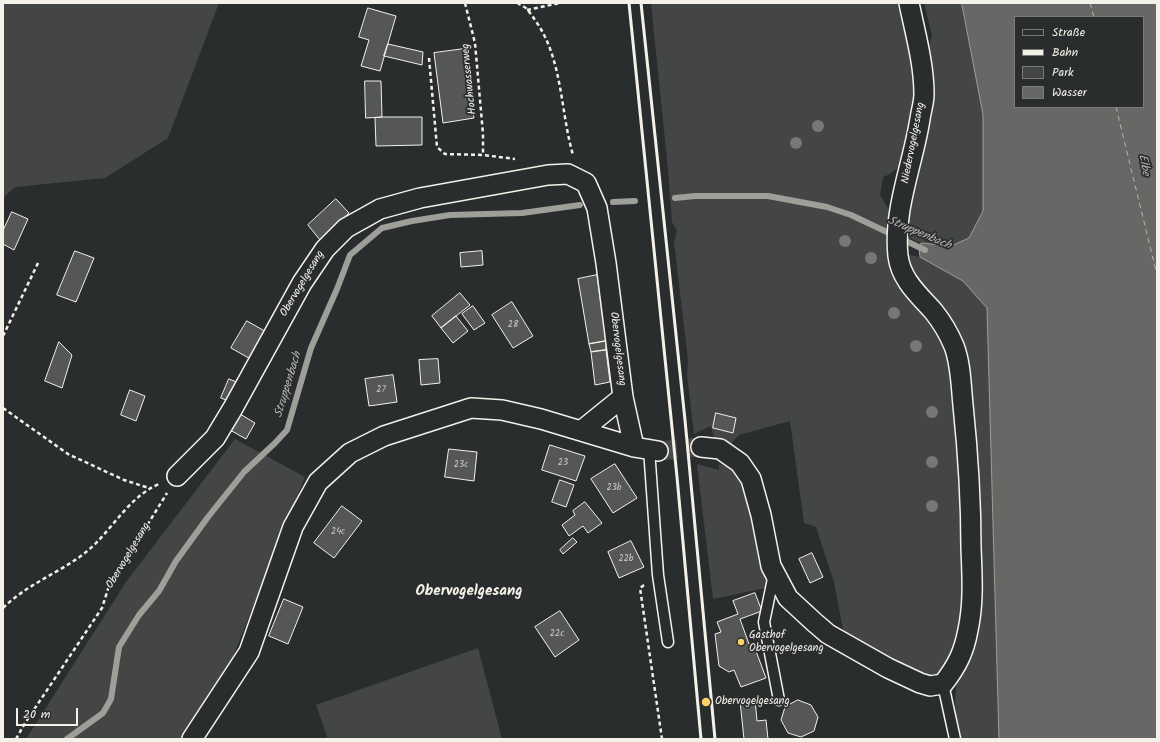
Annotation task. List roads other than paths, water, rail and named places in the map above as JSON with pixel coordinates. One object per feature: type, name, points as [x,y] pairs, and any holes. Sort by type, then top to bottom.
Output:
[{"type":"street","name":"Niedervogelgesang","points":[[909,3],[920,58],[924,95],[917,140],[900,217],[898,257],[906,280],[934,313],[947,331],[954,346],[958,361],[968,444],[972,602],[968,630],[961,655],[954,669],[943,684]]},
{"type":"street","name":"Obervogelgesang","points":[[177,476],[215,438],[302,283],[325,249],[346,228],[380,209],[420,198],[548,175],[568,174],[586,183],[597,208],[606,263],[622,397],[647,449]]},
{"type":"street","name":"Obervogelgesang","points":[[581,431],[622,397]]},
{"type":"street","points":[[192,739],[248,652],[293,527],[318,482],[350,453],[384,436],[471,408],[502,410],[542,419],[647,449]]},
{"type":"street","points":[[701,447],[720,449],[740,463],[751,479],[771,566],[788,598],[828,634],[888,668],[930,686],[943,684]]},
{"type":"lane","points":[[647,449],[658,575],[668,642]]},
{"type":"lane","points":[[774,572],[764,622],[779,700]]},
{"type":"lane","points":[[943,684],[955,739]]},
{"type":"water","name":"Elbe","points":[[962,3],[1157,3],[1157,739],[999,739],[987,308],[963,281],[920,257],[919,248],[921,243],[951,246],[969,238],[983,211],[983,115]]},
{"type":"waterway","name":"Struppenbach","points":[[675,198],[695,196],[768,196],[827,207],[851,215],[925,250]]},
{"type":"waterway","name":"Struppenbach","points":[[613,202],[635,201]]},
{"type":"waterway","name":"Struppenbach","points":[[67,739],[103,713],[111,699],[119,647],[139,615],[159,591],[176,561],[208,517],[244,472],[287,430],[311,348],[350,255],[382,228],[412,221],[450,215],[522,213],[580,205]]},
{"type":"tunnel","points":[[658,451],[701,447]]},
{"type":"railway","points":[[629,3],[677,477],[701,739]]},
{"type":"railway","points":[[641,3],[685,420],[715,739]]},
{"type":"place","name":"Gasthof Obervogelgesang","points":[[741,642]]},
{"type":"place","name":"Obervogelgesang","points":[[706,702]]},
{"type":"district","name":"Obervogelgesang","points":[[469,592]]}]
